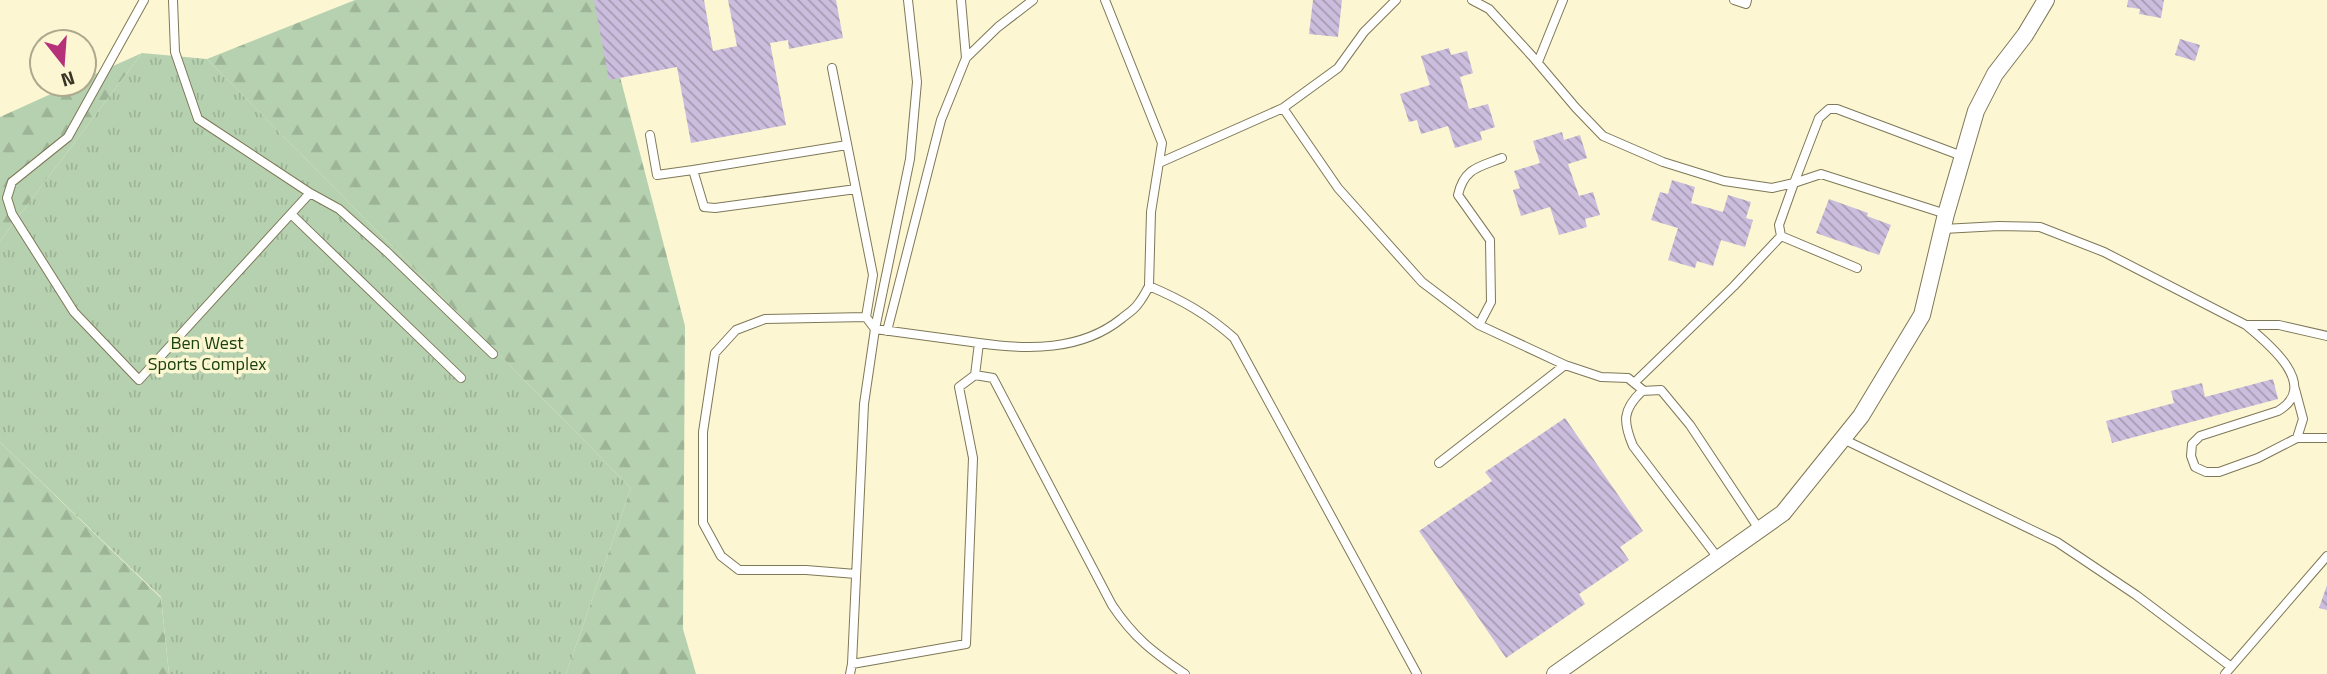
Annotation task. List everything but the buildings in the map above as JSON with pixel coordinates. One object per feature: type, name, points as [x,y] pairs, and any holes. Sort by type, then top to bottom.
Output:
[{"type":"street","points":[[1555,674],[1783,513],[1861,416],[1922,315],[1944,221],[1976,111],[1995,74],[2025,35],[2046,0]]},
{"type":"lane","points":[[144,0],[68,137],[12,182],[7,198],[12,214],[74,312],[139,380],[310,193]]},
{"type":"lane","points":[[173,0],[175,52],[198,119],[310,193],[339,209],[493,354]]},
{"type":"lane","points":[[850,674],[864,404],[874,329],[910,159],[917,82],[908,0]]},
{"type":"lane","points":[[961,0],[966,58]]},
{"type":"lane","points":[[887,331],[941,120],[966,58],[998,27],[1033,0]]},
{"type":"lane","points":[[832,68],[873,275],[866,317],[874,329],[1013,348],[1053,347],[1089,337],[1114,325],[1136,306],[1149,286],[1151,212],[1162,143],[1105,0]]},
{"type":"lane","points":[[1159,163],[1283,108],[1338,68],[1364,32],[1396,0]]},
{"type":"lane","points":[[1472,0],[1489,9],[1603,136],[1663,162],[1724,181],[1772,188],[1821,174],[1944,221],[2040,228],[2104,252],[2246,324],[2285,362],[2304,419],[2297,438]]},
{"type":"lane","points":[[1538,62],[1563,0]]},
{"type":"lane","points":[[1734,0],[1746,4],[1747,0]]},
{"type":"lane","points":[[1283,108],[1338,188],[1422,282],[1479,326],[1565,365],[1601,377],[1628,378],[1644,391]]},
{"type":"lane","points":[[1781,236],[1779,225],[1794,183],[1819,118],[1829,109],[1837,109],[1962,156]]},
{"type":"lane","points":[[650,135],[657,174],[847,145]]},
{"type":"lane","points":[[1479,326],[1491,302],[1490,240],[1458,195],[1461,183],[1471,170],[1502,158]]},
{"type":"lane","points":[[692,170],[704,207],[715,208],[856,190]]},
{"type":"lane","points":[[291,214],[461,378]]},
{"type":"lane","points":[[1781,236],[1857,268]]},
{"type":"lane","points":[[1634,383],[1734,286],[1781,236]]},
{"type":"lane","points":[[1149,286],[1202,312],[1234,338],[1417,674]]},
{"type":"lane","points":[[856,574],[806,570],[740,570],[721,555],[703,523],[703,432],[715,353],[736,330],[765,319],[866,317]]},
{"type":"lane","points":[[2246,324],[2280,326],[2327,336]]},
{"type":"lane","points":[[852,664],[966,644],[973,458],[959,387],[975,375],[979,343]]},
{"type":"lane","points":[[1440,463],[1565,365]]},
{"type":"lane","points":[[975,375],[993,378],[1112,605],[1129,631],[1185,674]]},
{"type":"lane","points":[[2295,388],[2292,399],[2277,411],[2200,436],[2192,444],[2191,456],[2195,467],[2206,472],[2219,472],[2258,458],[2297,438],[2327,438]]},
{"type":"lane","points":[[1718,558],[1633,446],[1625,425],[1630,402],[1644,391],[1661,390],[1690,425],[1759,529]]},
{"type":"lane","points":[[1843,439],[2057,542],[2136,595],[2228,671],[2327,556]]},
{"type":"green space","points":[[355,0],[600,0],[685,326],[683,629],[696,674],[566,674],[631,488],[207,59]]},
{"type":"green space","points":[[142,53],[0,241],[0,117],[42,98],[98,98],[98,73]]},
{"type":"green space","name":"Ben West Sports Complex","points":[[142,53],[207,59],[631,488],[566,674],[169,674],[161,597],[0,442],[0,241]]},
{"type":"green space","points":[[0,442],[161,598],[169,674],[0,674]]}]
